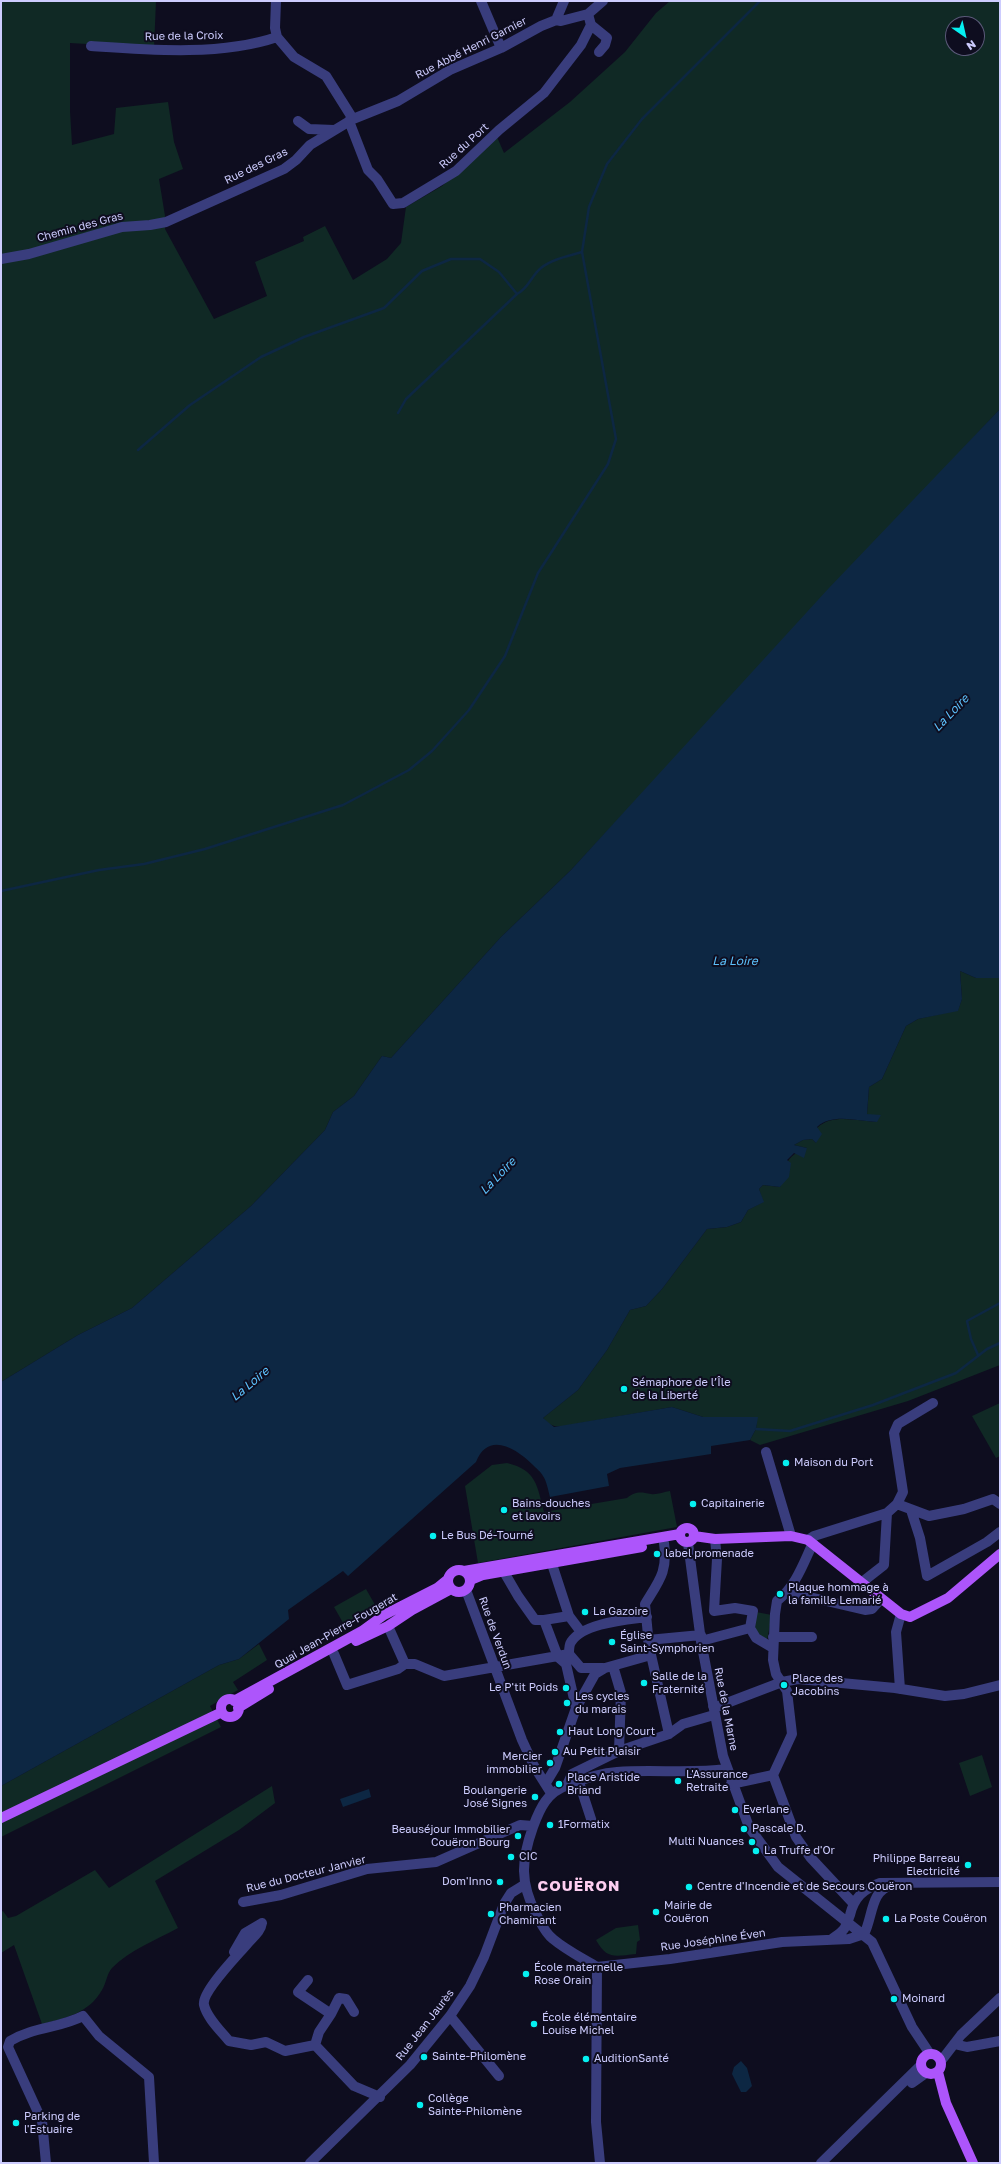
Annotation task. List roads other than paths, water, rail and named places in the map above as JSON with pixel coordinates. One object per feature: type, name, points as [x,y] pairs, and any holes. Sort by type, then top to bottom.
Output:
[{"type":"main road","name":"Quai Jean-Pierre-Fougerat","points":[[1,1818],[222,1712],[221,1706],[224,1701],[236,1704],[388,1626],[450,1584],[453,1572],[686,1538],[712,1539],[788,1536],[813,1543]]},
{"type":"main road","name":"Quai Jean-Pierre-Fougerat","points":[[450,1584],[458,1592],[483,1575],[552,1564],[686,1538]]},
{"type":"main road","points":[[813,1543],[881,1599],[906,1617],[914,1616],[942,1602],[1000,1554]]},
{"type":"main road","points":[[464,1571],[468,1585]]},
{"type":"main road","name":"Quai Jean-Pierre-Fougerat","points":[[236,1704],[362,1631],[384,1615],[437,1588],[450,1584]]},
{"type":"main road","points":[[928,2064],[941,2068],[941,2061]]},
{"type":"main road","points":[[928,2064],[973,2163]]},
{"type":"street","points":[[276,1],[275,28],[277,37],[294,57],[326,76],[352,120]]},
{"type":"street","points":[[481,1],[501,48]]},
{"type":"street","points":[[556,20],[564,1]]},
{"type":"street","name":"Rue Abbé Henri Garnier","points":[[352,120],[398,101],[450,70],[501,48],[556,20],[561,21],[588,14],[603,1]]},
{"type":"street","points":[[588,14],[590,25],[606,38],[605,45],[599,52]]},
{"type":"street","name":"Rue du Port","points":[[352,120],[368,170],[377,179],[393,204],[403,203],[456,170],[499,130],[544,93],[581,45],[590,25]]},
{"type":"street","name":"Rue de la Croix","points":[[91,46],[153,50],[196,49],[239,46],[277,37]]},
{"type":"street","name":"Rue des Gras","points":[[166,222],[284,169],[296,160],[310,145],[352,120]]},
{"type":"street","points":[[298,121],[309,129],[334,130]]},
{"type":"street","name":"Chemin des Gras","points":[[1,259],[50,248],[122,227],[166,222]]},
{"type":"street","points":[[853,1903],[815,1862],[796,1837],[772,1775],[792,1734],[787,1691],[776,1674],[773,1660],[772,1648],[774,1618],[777,1601],[788,1592],[794,1584],[813,1543],[814,1536],[887,1513],[897,1504],[903,1492],[894,1433],[898,1424],[933,1403]]},
{"type":"street","points":[[766,1452],[788,1536]]},
{"type":"street","points":[[897,1504],[928,1516],[942,1515],[998,1500]]},
{"type":"street","points":[[911,1510],[920,1538],[927,1576],[987,1542],[1000,1532]]},
{"type":"street","points":[[861,1583],[884,1565],[887,1513]]},
{"type":"street","name":"Rue de la Marne","points":[[686,1538],[701,1638],[726,1769],[749,1827],[778,1867],[864,1934],[875,1947],[928,2064]]},
{"type":"street","points":[[712,1539],[718,1559],[714,1611],[735,1608],[753,1611],[750,1628],[756,1638],[772,1648]]},
{"type":"street","points":[[664,1543],[665,1566],[658,1583],[645,1604],[649,1647],[669,1734]]},
{"type":"street","points":[[552,1564],[569,1616],[581,1632]]},
{"type":"street","points":[[504,1572],[518,1596],[535,1620],[569,1616]]},
{"type":"street","name":"Rue de Verdun","points":[[468,1585],[493,1667],[533,1763],[551,1793]]},
{"type":"street","points":[[788,1592],[865,1610],[872,1609],[881,1599]]},
{"type":"street","points":[[900,1689],[896,1632],[901,1614]]},
{"type":"street","points":[[609,1667],[581,1668],[569,1654],[570,1643],[581,1632],[619,1621],[646,1617]]},
{"type":"street","points":[[544,1620],[558,1656],[566,1664],[576,1708]]},
{"type":"street","points":[[388,1626],[405,1664]]},
{"type":"street","points":[[546,1783],[555,1768],[576,1708],[596,1674],[649,1647],[750,1628]]},
{"type":"street","points":[[773,1636],[812,1637]]},
{"type":"street","points":[[334,1654],[347,1685],[398,1669],[405,1664],[415,1664],[444,1676],[569,1654]]},
{"type":"street","points":[[609,1667],[621,1693],[619,1751]]},
{"type":"street","points":[[567,1785],[572,1774],[619,1751],[669,1734],[683,1724],[714,1711],[720,1706],[782,1682],[802,1679],[900,1689],[946,1696],[964,1694],[1000,1685]]},
{"type":"street","points":[[600,2163],[596,2122],[597,1967],[552,1938],[543,1927],[524,1885],[525,1856],[533,1826],[539,1810],[551,1793],[567,1785],[618,1772],[665,1772],[726,1769]]},
{"type":"street","points":[[732,1784],[772,1775]]},
{"type":"street","points":[[579,1782],[593,1825]]},
{"type":"street","name":"Rue du Docteur Janvier","points":[[243,1902],[281,1895],[367,1869],[436,1862],[520,1825],[533,1826]]},
{"type":"street","points":[[832,1939],[844,1930],[848,1922],[853,1903],[864,1891],[880,1884],[1000,1882]]},
{"type":"street","points":[[864,1934],[870,1923],[874,1900],[880,1890],[887,1886],[902,1883]]},
{"type":"street","name":"Rue Jean Jaurès","points":[[310,2163],[380,2097],[410,2065],[450,2016],[470,1986],[484,1957],[504,1904],[511,1893],[524,1885]]},
{"type":"street","points":[[864,1891],[874,1900]]},
{"type":"street","points":[[219,1978],[245,1933],[262,1923],[256,1934],[219,1978],[211,1986],[203,2003],[211,2018],[228,2041],[251,2045],[266,2042],[285,2051],[315,2045]]},
{"type":"street","name":"Rue Joséphine Éven","points":[[597,1967],[670,1959],[782,1942],[849,1939],[864,1934]]},
{"type":"street","points":[[308,1980],[298,1992],[331,2014]]},
{"type":"street","points":[[315,2045],[319,2032],[331,2014],[339,1998],[346,1999],[354,2012]]},
{"type":"street","points":[[821,2163],[1000,1998]]},
{"type":"street","points":[[46,2163],[44,2133],[39,2112],[10,2051],[9,2044],[16,2038],[33,2030],[74,2021],[83,2016],[99,2036],[149,2077],[154,2163]]},
{"type":"street","points":[[450,2016],[500,2076]]},
{"type":"street","points":[[941,2061],[961,2035]]},
{"type":"street","points":[[954,2044],[967,2047],[1000,2040]]},
{"type":"street","points":[[315,2045],[354,2086],[380,2097]]},
{"type":"street","points":[[828,2163],[918,2077],[928,2064]]},
{"type":"water","name":"La Loire","points":[[1000,409],[1000,978],[976,978],[960,971],[962,999],[958,1011],[918,1019],[906,1026],[882,1079],[869,1087],[867,1114],[881,1115],[877,1122],[845,1119],[830,1120],[817,1127],[822,1134],[816,1143],[812,1139],[803,1140],[794,1145],[807,1148],[804,1158],[794,1153],[787,1160],[791,1163],[789,1177],[780,1187],[763,1185],[759,1189],[764,1202],[748,1210],[741,1222],[727,1227],[707,1229],[662,1289],[646,1306],[630,1310],[607,1350],[578,1390],[543,1418],[554,1427],[672,1407],[703,1417],[758,1417],[756,1429],[750,1440],[711,1446],[711,1454],[620,1468],[607,1474],[609,1486],[550,1497],[542,1475],[519,1453],[511,1448],[503,1446],[495,1445],[488,1447],[481,1453],[476,1462],[348,1576],[343,1571],[288,1610],[289,1619],[239,1659],[219,1665],[1,1786],[1,1382],[78,1335],[132,1308],[251,1206],[325,1130],[333,1112],[354,1096],[382,1056],[391,1058],[501,937],[571,870],[828,589]]},
{"type":"water","points":[[369,1789],[371,1797],[343,1807],[340,1799]]},
{"type":"water","points":[[741,2061],[747,2068],[752,2086],[746,2092],[741,2092],[732,2074],[734,2067]]},
{"type":"waterway","points":[[1,891],[99,870],[144,864],[205,849],[343,805],[409,770],[432,751],[469,710],[505,656],[538,573],[608,464],[616,439],[582,252],[589,207],[607,164],[642,119],[760,1]]},
{"type":"waterway","points":[[138,450],[190,405],[261,357],[304,337],[384,308],[422,271],[451,259],[480,259],[499,272],[517,294],[524,289],[538,271],[545,265],[561,258],[582,252]]},
{"type":"waterway","points":[[398,413],[406,399],[517,294]]},
{"type":"waterway","points":[[978,1355],[971,1339],[967,1321],[1000,1303]]},
{"type":"waterway","points":[[756,1429],[790,1431],[873,1405],[956,1373],[987,1349],[1000,1343]]},
{"type":"place","name":"Sémaphore de l’Île de la Liberté","points":[[624,1389]]},
{"type":"place","name":"Maison du Port","points":[[786,1463]]},
{"type":"place","name":"Capitainerie","points":[[693,1504]]},
{"type":"place","name":"Bains-douches et lavoirs","points":[[504,1510]]},
{"type":"place","name":"Le Bus Dé-Tourné","points":[[433,1536]]},
{"type":"place","name":"label promenade","points":[[657,1554]]},
{"type":"place","name":"Plaque hommage à la famille Lemarié","points":[[780,1594]]},
{"type":"place","name":"La Gazoire","points":[[585,1612]]},
{"type":"place","name":"Église Saint-Symphorien","points":[[612,1642]]},
{"type":"place","name":"Salle de la Fraternité","points":[[644,1683]]},
{"type":"place","name":"Place des Jacobins","points":[[784,1685]]},
{"type":"place","name":"Le P'tit Poids","points":[[566,1688]]},
{"type":"place","name":"Les cycles du marais","points":[[567,1703]]},
{"type":"place","name":"Haut Long Court","points":[[560,1732]]},
{"type":"place","name":"Au Petit Plaisir","points":[[555,1752]]},
{"type":"place","name":"Mercier immobilier","points":[[550,1763]]},
{"type":"place","name":"L'Assurance Retraite","points":[[678,1781]]},
{"type":"place","name":"Place Aristide Briand","points":[[559,1784]]},
{"type":"place","name":"Boulangerie José Signes","points":[[535,1797]]},
{"type":"place","name":"Everlane","points":[[735,1810]]},
{"type":"place","name":"1Formatix","points":[[550,1825]]},
{"type":"place","name":"Pascale D.","points":[[744,1829]]},
{"type":"place","name":"Beauséjour Immobilier Couëron Bourg","points":[[518,1836]]},
{"type":"place","name":"Multi Nuances","points":[[752,1842]]},
{"type":"place","name":"La Truffe d'Or","points":[[756,1851]]},
{"type":"place","name":"CIC","points":[[511,1857]]},
{"type":"place","name":"Philippe Barreau Electricité","points":[[968,1865]]},
{"type":"place","name":"Dom'Inno","points":[[500,1882]]},
{"type":"place","name":"Centre d'Incendie et de Secours Couëron","points":[[689,1887]]},
{"type":"place","name":"Mairie de Couëron","points":[[656,1912]]},
{"type":"place","name":"Pharmacien Chaminant","points":[[491,1914]]},
{"type":"place","name":"La Poste Couëron","points":[[886,1919]]},
{"type":"place","name":"École maternelle Rose Orain","points":[[526,1974]]},
{"type":"place","name":"Moinard","points":[[894,1999]]},
{"type":"place","name":"École élémentaire Louise Michel","points":[[534,2024]]},
{"type":"place","name":"Sainte-Philomène","points":[[424,2057]]},
{"type":"place","name":"AuditionSanté","points":[[586,2059]]},
{"type":"place","name":"Collège Sainte-Philomène","points":[[420,2105]]},
{"type":"place","name":"Parking de l'Estuaire","points":[[16,2123]]},
{"type":"district","name":"COUËRON","points":[[579,1886]]}]
